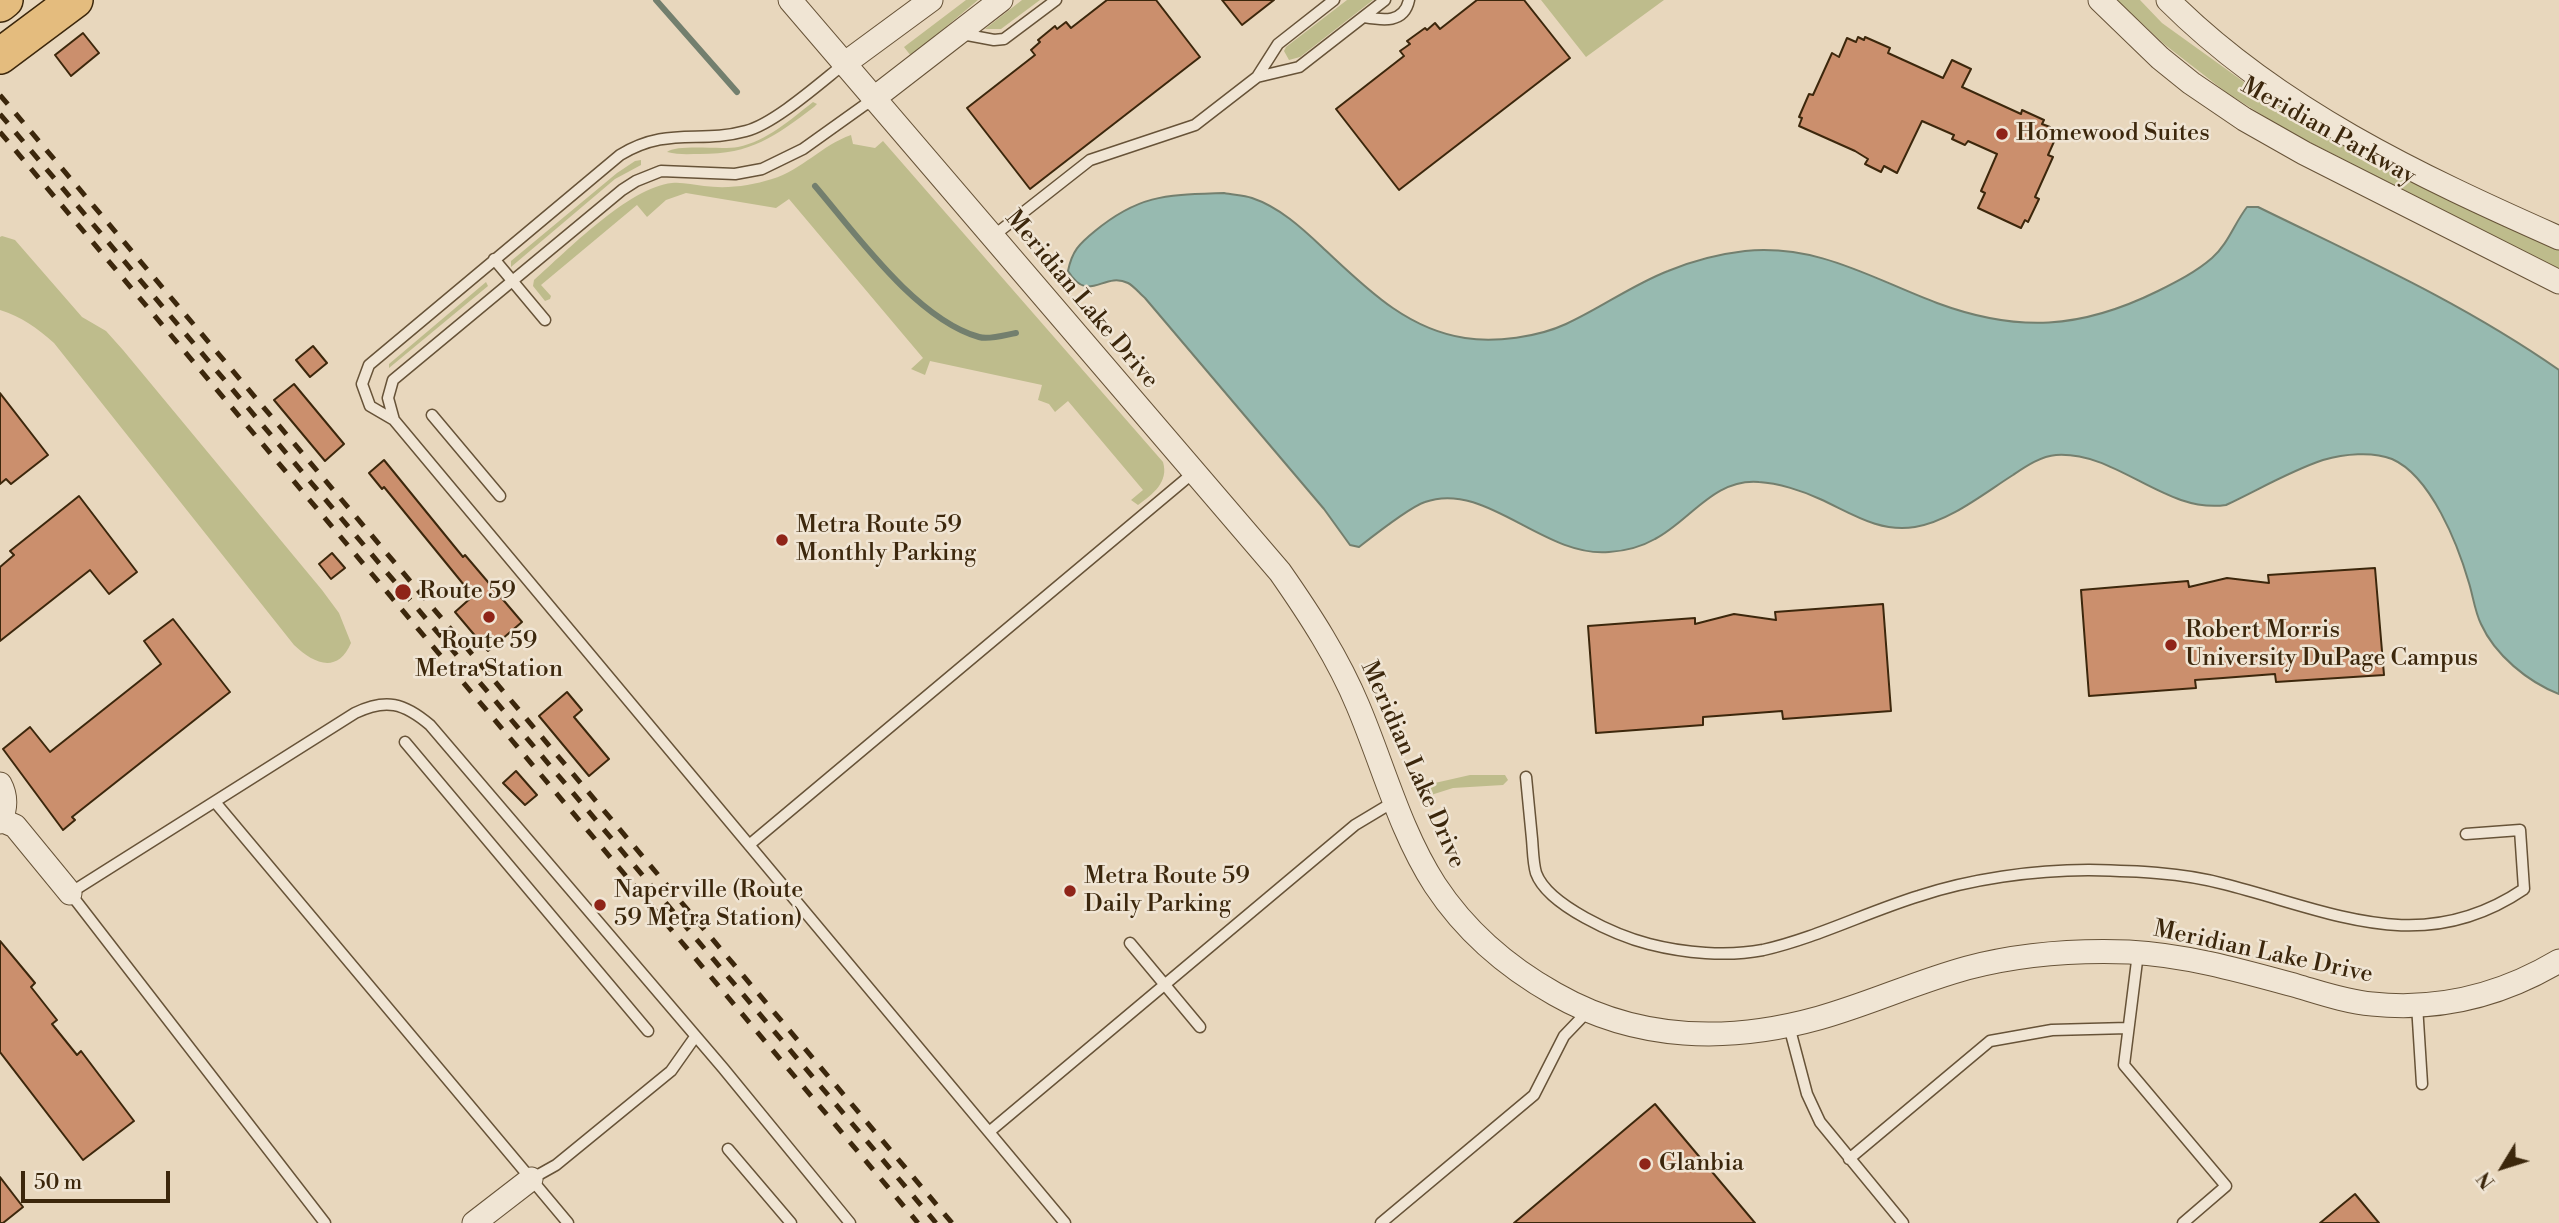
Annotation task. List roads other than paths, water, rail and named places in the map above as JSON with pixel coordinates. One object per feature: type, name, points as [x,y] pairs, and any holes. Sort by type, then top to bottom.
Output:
[{"type":"main road","points":[[0,4],[5,0]]},
{"type":"main road","points":[[0,56],[75,0]]},
{"type":"street","name":"Meridian Lake Drive","points":[[790,0],[1280,572],[1334,654],[1357,703],[1415,848],[1434,884],[1460,918],[1513,968],[1587,1012],[1640,1028],[1679,1034],[1739,1034],[1789,1026],[1822,1017],[1945,975],[2001,960],[2066,952],[2157,953],[2209,963],[2371,1004],[2417,1005],[2485,995],[2530,978],[2559,961]]},
{"type":"street","points":[[845,64],[931,0]]},
{"type":"street","points":[[873,99],[1001,0]]},
{"type":"street","name":"Meridian Parkway","points":[[2100,0],[2160,58],[2244,119],[2304,153],[2557,282]]},
{"type":"street","name":"Meridian Parkway","points":[[2168,0],[2255,75],[2323,121],[2559,238]]},
{"type":"street","points":[[0,784],[5,798],[1,821],[15,826],[70,893]]},
{"type":"street","points":[[474,1223],[531,1178]]},
{"type":"lane","points":[[959,34],[1004,39],[1056,0]]},
{"type":"lane","points":[[992,236],[1090,160],[1195,125],[1257,78],[1278,44],[1334,0]]},
{"type":"lane","points":[[1257,78],[1299,67],[1385,0]]},
{"type":"lane","points":[[1363,17],[1387,20],[1401,16],[1409,0]]},
{"type":"lane","points":[[845,64],[768,121],[750,131],[729,135],[666,137],[633,148],[606,165],[369,365],[362,384],[370,406],[394,420],[1065,1223]]},
{"type":"lane","points":[[394,420],[388,398],[393,380],[602,206],[636,181],[661,171],[735,174],[762,170],[803,149],[873,99]]},
{"type":"lane","points":[[494,259],[545,320]]},
{"type":"lane","points":[[432,415],[500,496]]},
{"type":"lane","points":[[749,845],[1193,473]]},
{"type":"lane","points":[[325,1223],[70,893],[369,706],[383,703],[407,709],[430,725],[850,1223]]},
{"type":"lane","points":[[405,742],[648,1031]]},
{"type":"lane","points":[[1526,777],[1536,873],[1552,894],[1593,922],[1627,937],[1649,944],[1705,953],[1762,950],[1921,895],[1974,883],[2033,873],[2086,870],[2221,883],[2378,925],[2418,926],[2448,923],[2490,908],[2524,889],[2519,830],[2466,834]]},
{"type":"lane","points":[[989,1132],[1354,824],[1395,801]]},
{"type":"lane","points":[[215,802],[568,1223]]},
{"type":"lane","points":[[1130,943],[1200,1027]]},
{"type":"lane","points":[[2138,953],[2124,1065],[2226,1186],[2183,1223]]},
{"type":"lane","points":[[2417,1005],[2423,1084]]},
{"type":"lane","points":[[1381,1223],[1534,1095],[1564,1036],[1587,1012]]},
{"type":"lane","points":[[1789,1026],[1813,1110],[1849,1159],[1903,1223]]},
{"type":"lane","points":[[1849,1159],[1990,1041],[2052,1030],[2128,1028]]},
{"type":"lane","points":[[531,1178],[556,1165],[671,1071],[695,1037]]},
{"type":"lane","points":[[728,1149],[791,1223]]},
{"type":"water","points":[[1224,193],[1252,198],[1281,212],[1370,291],[1404,316],[1443,333],[1490,340],[1555,329],[1642,283],[1686,264],[1725,254],[1772,250],[1797,253],[1844,265],[1967,313],[2022,322],[2076,319],[2130,304],[2193,272],[2218,252],[2247,207],[2258,207],[2449,302],[2559,370],[2559,694],[2524,675],[2495,646],[2479,619],[2458,550],[2431,496],[2406,468],[2392,459],[2376,455],[2349,455],[2323,460],[2226,505],[2204,505],[2161,492],[2100,462],[2078,456],[2056,455],[2028,465],[1941,519],[1902,528],[1866,521],[1790,488],[1759,482],[1743,483],[1729,487],[1703,502],[1650,542],[1609,552],[1585,551],[1561,544],[1470,501],[1447,498],[1418,505],[1359,547],[1350,545],[1324,509],[1145,298],[1130,284],[1119,280],[1090,287],[1083,286],[1068,271],[1080,244],[1126,210],[1141,203],[1170,196]]},
{"type":"waterway","points":[[656,0],[737,92]]},
{"type":"waterway","points":[[815,186],[889,273],[933,313],[956,327],[983,338],[1016,333]]},
{"type":"railway","points":[[0,95],[952,1223]]},
{"type":"railway","points":[[0,114],[936,1223]]},
{"type":"railway","points":[[0,132],[918,1223]]},
{"type":"place","name":"Homewood Suites","points":[[2002,134]]},
{"type":"place","name":"Metra Route 59 Monthly Parking","points":[[782,540]]},
{"type":"place","name":"Route 59","points":[[403,592]]},
{"type":"place","name":"Route 59 Metra Station","points":[[489,617]]},
{"type":"place","name":"Robert Morris University DuPage Campus","points":[[2171,645]]},
{"type":"place","name":"Metra Route 59 Daily Parking","points":[[1070,891]]},
{"type":"place","name":"Naperville (Route 59 Metra Station)","points":[[600,905]]},
{"type":"place","name":"Glanbia","points":[[1645,1164]]}]
